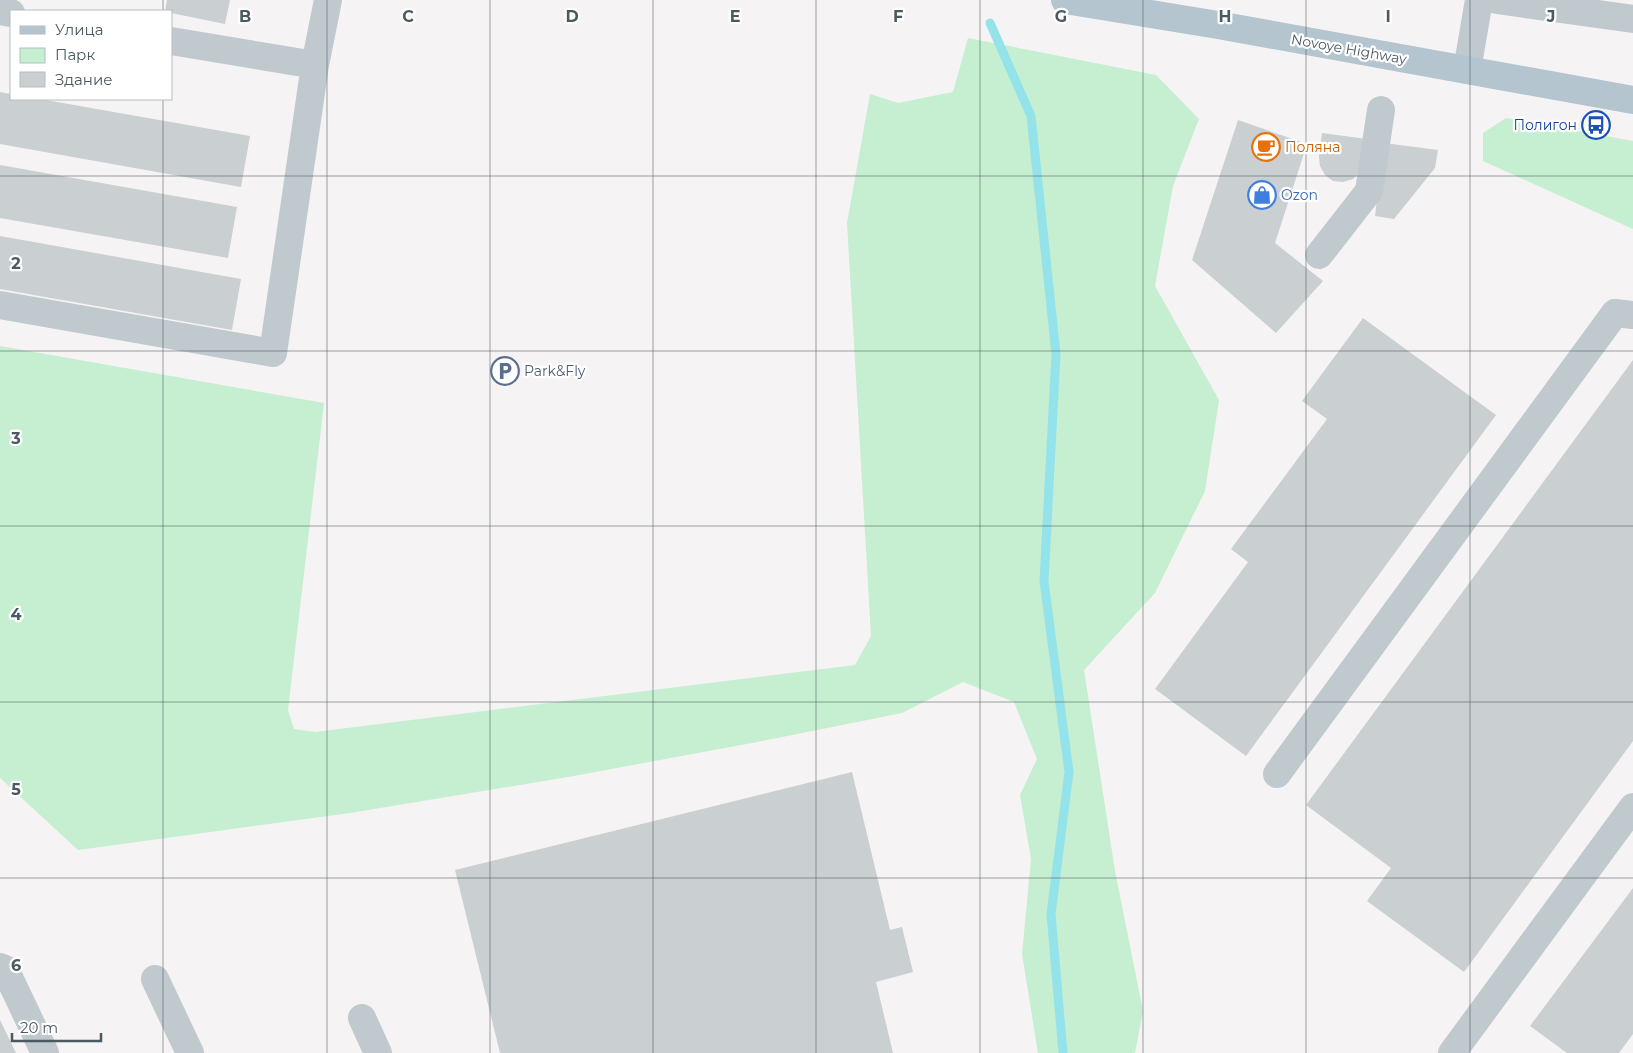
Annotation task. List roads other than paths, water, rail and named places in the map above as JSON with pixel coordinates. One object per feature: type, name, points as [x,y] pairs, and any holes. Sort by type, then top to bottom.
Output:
[{"type":"main road","name":"Novoye Highway","points":[[1064,0],[1633,100]]},
{"type":"lane","points":[[0,305],[273,353],[315,65],[328,0]]},
{"type":"lane","points":[[1467,70],[1479,0]]},
{"type":"lane","points":[[1496,0],[1633,19]]},
{"type":"lane","points":[[172,41],[315,65]]},
{"type":"lane","points":[[1319,255],[1369,191],[1381,110]]},
{"type":"lane","points":[[1277,774],[1615,313],[1633,315]]},
{"type":"lane","points":[[1452,1053],[1633,807]]},
{"type":"lane","points":[[0,967],[5,969],[45,1053]]},
{"type":"lane","points":[[155,979],[190,1053]]},
{"type":"lane","points":[[362,1018],[378,1053]]},
{"type":"waterway","points":[[990,23],[1031,116],[1056,354],[1044,581],[1069,772],[1051,914],[1063,1053]]},
{"type":"place","name":"Полигон","points":[[1596,125]]},
{"type":"place","name":"Поляна","points":[[1266,147]]},
{"type":"place","name":"Ozon","points":[[1262,195]]},
{"type":"place","name":"Park&Fly","points":[[505,371]]}]
